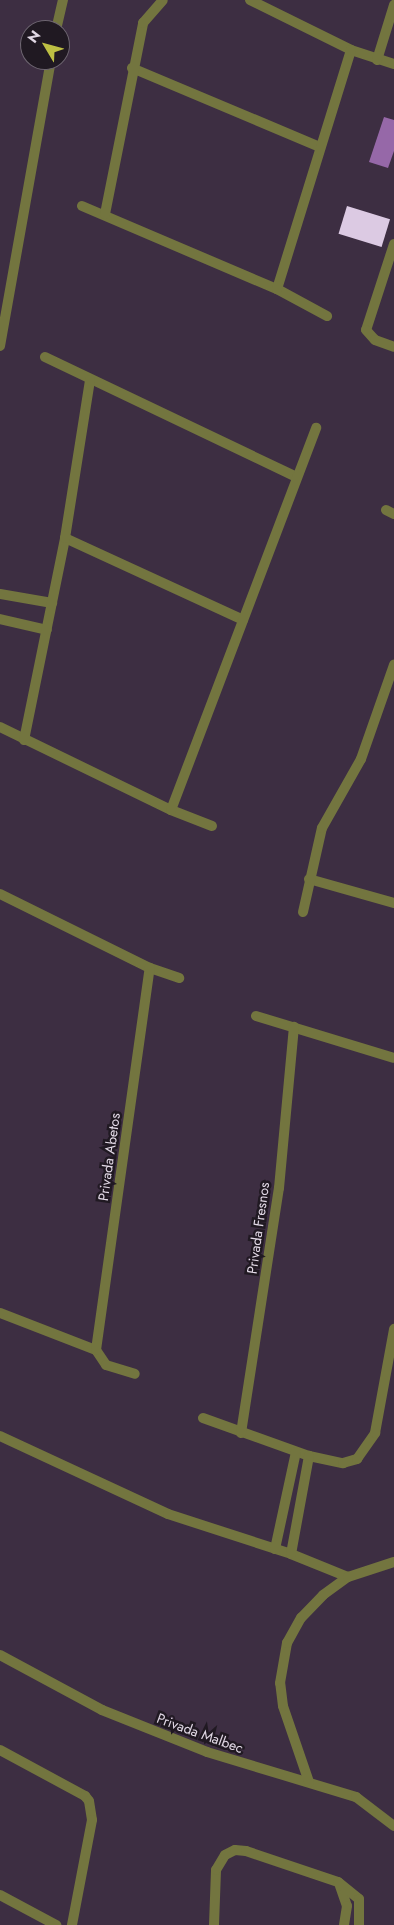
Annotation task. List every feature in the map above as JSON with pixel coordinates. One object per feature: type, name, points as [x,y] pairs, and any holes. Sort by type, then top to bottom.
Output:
[{"type":"street","points":[[58,20],[63,0]]},
{"type":"street","points":[[106,214],[132,68],[143,23],[162,0]]},
{"type":"street","points":[[250,0],[351,50],[394,64]]},
{"type":"street","points":[[377,60],[394,5]]},
{"type":"street","points":[[277,289],[351,50]]},
{"type":"street","points":[[132,68],[320,147]]},
{"type":"street","points":[[0,346],[49,70]]},
{"type":"street","points":[[82,206],[106,214],[277,289],[327,316]]},
{"type":"street","points":[[394,244],[366,330],[375,340],[394,346]]},
{"type":"street","points":[[45,357],[297,477]]},
{"type":"street","points":[[24,740],[64,538],[90,380]]},
{"type":"street","points":[[171,810],[316,428]]},
{"type":"street","points":[[64,538],[243,620]]},
{"type":"street","points":[[0,594],[52,603]]},
{"type":"street","points":[[0,620],[47,630]]},
{"type":"street","points":[[303,912],[322,828],[361,759],[394,665]]},
{"type":"street","points":[[0,727],[171,810],[212,826]]},
{"type":"street","points":[[309,879],[394,903]]},
{"type":"street","points":[[0,894],[150,968],[179,978]]},
{"type":"street","name":"Privada Abetos","points":[[96,1350],[150,968]]},
{"type":"street","points":[[256,1016],[394,1058]]},
{"type":"street","name":"Privada Fresnos","points":[[241,1433],[279,1188],[294,1027]]},
{"type":"street","points":[[0,1313],[96,1350],[106,1365],[135,1374]]},
{"type":"street","points":[[202,1418],[296,1452],[350,1462],[370,1444],[380,1413],[394,1329]]},
{"type":"street","points":[[0,1436],[168,1514],[290,1554],[348,1577]]},
{"type":"street","points":[[275,1549],[296,1452]]},
{"type":"street","points":[[290,1554],[310,1456]]},
{"type":"street","points":[[308,1782],[283,1706],[281,1670],[287,1643],[301,1618],[323,1595],[348,1577],[394,1562]]},
{"type":"street","name":"Privada Malbec","points":[[0,1655],[117,1716],[207,1752],[356,1797],[394,1826]]},
{"type":"street","points":[[0,1750],[85,1796],[89,1802],[92,1820],[72,1925]]},
{"type":"street","points":[[214,1925],[216,1870],[225,1855],[235,1850],[246,1851],[338,1882],[359,1900],[359,1925]]},
{"type":"street","points":[[338,1882],[347,1906],[344,1925]]},
{"type":"street","points":[[0,1896],[56,1925]]},
{"type":"shaded area","points":[[384,117],[394,120],[394,151],[388,168],[369,162]]},
{"type":"building","points":[[347,206],[390,219],[382,247],[339,234]]}]
